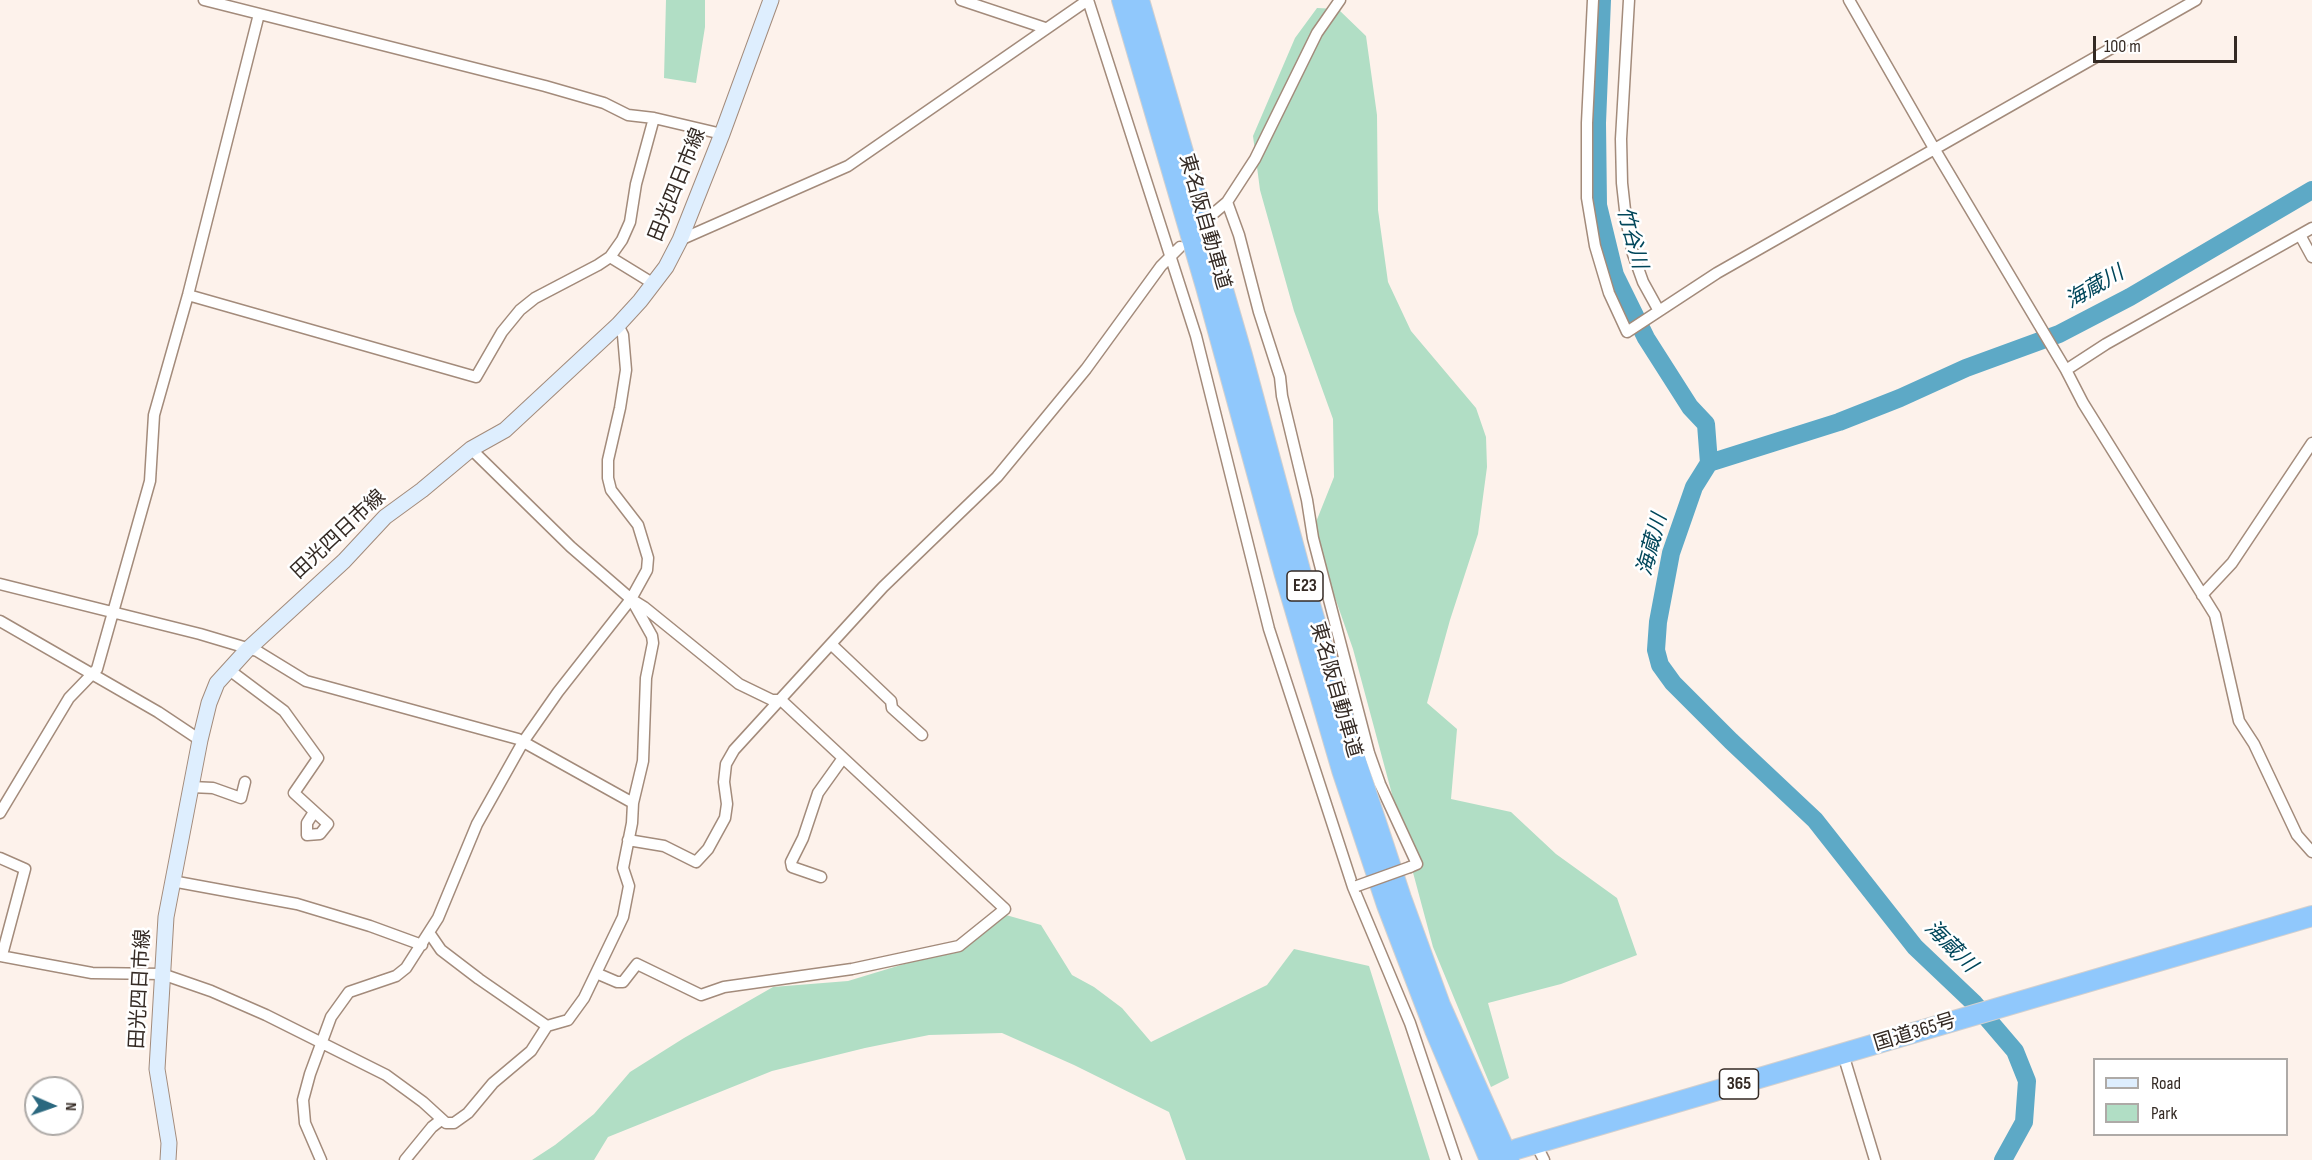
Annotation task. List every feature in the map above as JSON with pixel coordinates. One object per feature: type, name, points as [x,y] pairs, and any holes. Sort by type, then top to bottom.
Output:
[{"type":"highway","name":"東名阪自動車道","points":[[1122,0],[1203,275],[1284,575],[1342,770],[1387,905],[1435,1030],[1490,1160]]},
{"type":"highway","name":"東名阪自動車道","points":[[1139,0],[1239,343],[1300,570],[1357,765],[1401,898],[1440,1005],[1527,1153]]},
{"type":"highway","name":"国道365号","points":[[1527,1153],[1843,1054],[2312,916]]},
{"type":"main road","name":"田光四日市線","points":[[168,1160],[169,1143],[158,1069],[166,917],[200,740],[209,703],[217,683],[228,669],[344,561],[385,517],[471,449],[505,430],[618,325],[654,284],[680,240],[771,0]]},
{"type":"street","points":[[204,0],[545,86],[604,103],[628,115],[654,118],[722,134]]},
{"type":"street","points":[[961,0],[1046,28]]},
{"type":"street","points":[[680,240],[848,166],[1088,0],[1196,336],[1269,629],[1355,886],[1410,1023],[1456,1160]]},
{"type":"street","points":[[1214,213],[1227,202],[1255,159],[1317,33],[1340,0]]},
{"type":"street","points":[[1593,0],[1587,123],[1587,198],[1595,246],[1609,293],[1627,332],[1717,273],[2196,0]]},
{"type":"street","points":[[1629,0],[1621,139],[1622,183],[1633,254],[1643,282],[1658,312]]},
{"type":"street","points":[[1849,0],[2066,370],[2083,403],[2215,615],[2239,721],[2254,744],[2296,835],[2312,852]]},
{"type":"street","points":[[0,813],[69,698],[93,676],[97,669],[150,481],[154,415],[188,295],[259,14]]},
{"type":"street","points":[[188,295],[476,376],[502,332],[520,310],[535,298],[598,266],[610,257],[622,240],[630,222],[636,184],[654,118]]},
{"type":"street","points":[[1227,202],[1239,235],[1259,312],[1280,377],[1282,396],[1307,500],[1313,538],[1369,753],[1380,784],[1417,864],[1355,886]]},
{"type":"street","points":[[2066,370],[2106,344],[2312,228]]},
{"type":"street","points":[[2300,235],[2312,257]]},
{"type":"street","points":[[628,840],[664,846],[696,862],[708,849],[725,818],[726,764],[734,750],[883,587],[997,477],[1086,369],[1136,298],[1180,247]]},
{"type":"street","points":[[610,257],[654,284]]},
{"type":"street","points":[[321,1160],[311,1139],[303,1112],[303,1100],[331,1017],[345,996],[354,989],[402,972],[430,934],[477,824],[523,742],[558,692],[631,599],[647,570],[648,558],[638,525],[611,490],[608,478],[608,460],[626,370],[623,335],[618,325]]},
{"type":"street","points":[[2202,595],[2232,563],[2312,443]]},
{"type":"street","points":[[471,449],[571,547],[631,599],[739,684],[772,700],[781,700],[1005,909],[959,946],[852,969],[724,987],[701,995],[637,964],[622,982],[596,973]]},
{"type":"street","points":[[0,584],[200,634],[257,651],[306,681],[523,742],[633,803]]},
{"type":"street","points":[[0,858],[25,869],[1,955],[92,973],[162,974],[232,1000],[386,1075],[423,1102],[441,1120],[454,1123],[468,1113],[488,1087],[531,1051],[547,1026],[568,1020],[584,998],[623,917],[629,886],[623,868],[633,803],[643,761],[646,678],[653,643],[652,636],[631,599]]},
{"type":"street","points":[[0,621],[158,712],[200,740]]},
{"type":"street","points":[[831,645],[891,701],[892,708],[922,735]]},
{"type":"street","points":[[228,669],[284,711],[318,758],[294,793],[314,812]]},
{"type":"street","points":[[821,877],[792,867],[791,862],[803,838],[818,793],[843,758]]},
{"type":"street","points":[[191,787],[213,788],[241,798],[245,782]]},
{"type":"street","points":[[172,881],[297,904],[370,926],[422,945]]},
{"type":"street","points":[[430,934],[441,950],[547,1026]]},
{"type":"street","points":[[1843,1054],[1875,1160]]},
{"type":"street","points":[[405,1160],[432,1127],[441,1120]]},
{"type":"green space","points":[[666,0],[705,0],[705,27],[696,83],[664,78]]},
{"type":"green space","points":[[1317,8],[1338,9],[1366,36],[1377,115],[1378,210],[1388,282],[1411,331],[1476,408],[1486,437],[1487,467],[1478,534],[1450,620],[1427,703],[1457,729],[1451,799],[1511,812],[1556,854],[1617,898],[1637,955],[1561,984],[1488,1003],[1509,1078],[1491,1087],[1433,947],[1353,649],[1312,532],[1334,477],[1333,419],[1294,311],[1260,190],[1253,136],[1295,38]]},
{"type":"green space","points":[[999,913],[1041,925],[1072,975],[1094,987],[1122,1008],[1151,1042],[1267,985],[1294,949],[1369,966],[1430,1160],[1186,1160],[1169,1112],[1074,1065],[1002,1033],[929,1035],[772,1071],[608,1137],[594,1160],[532,1160],[594,1114],[630,1072],[773,987],[848,981],[947,951]]},
{"type":"waterway","name":"竹谷川","points":[[1602,0],[1597,123],[1598,205],[1615,275],[1646,338],[1690,407],[1706,424],[1709,463]]},
{"type":"waterway","name":"海蔵川","points":[[2003,1160],[2024,1122],[2027,1081],[2015,1051],[1974,1003],[1915,947],[1815,820],[1731,741],[1673,683],[1660,665],[1656,650],[1658,622],[1671,553],[1694,487],[1709,463],[1839,422],[1966,368],[2059,334],[2130,297],[2312,190]]}]
